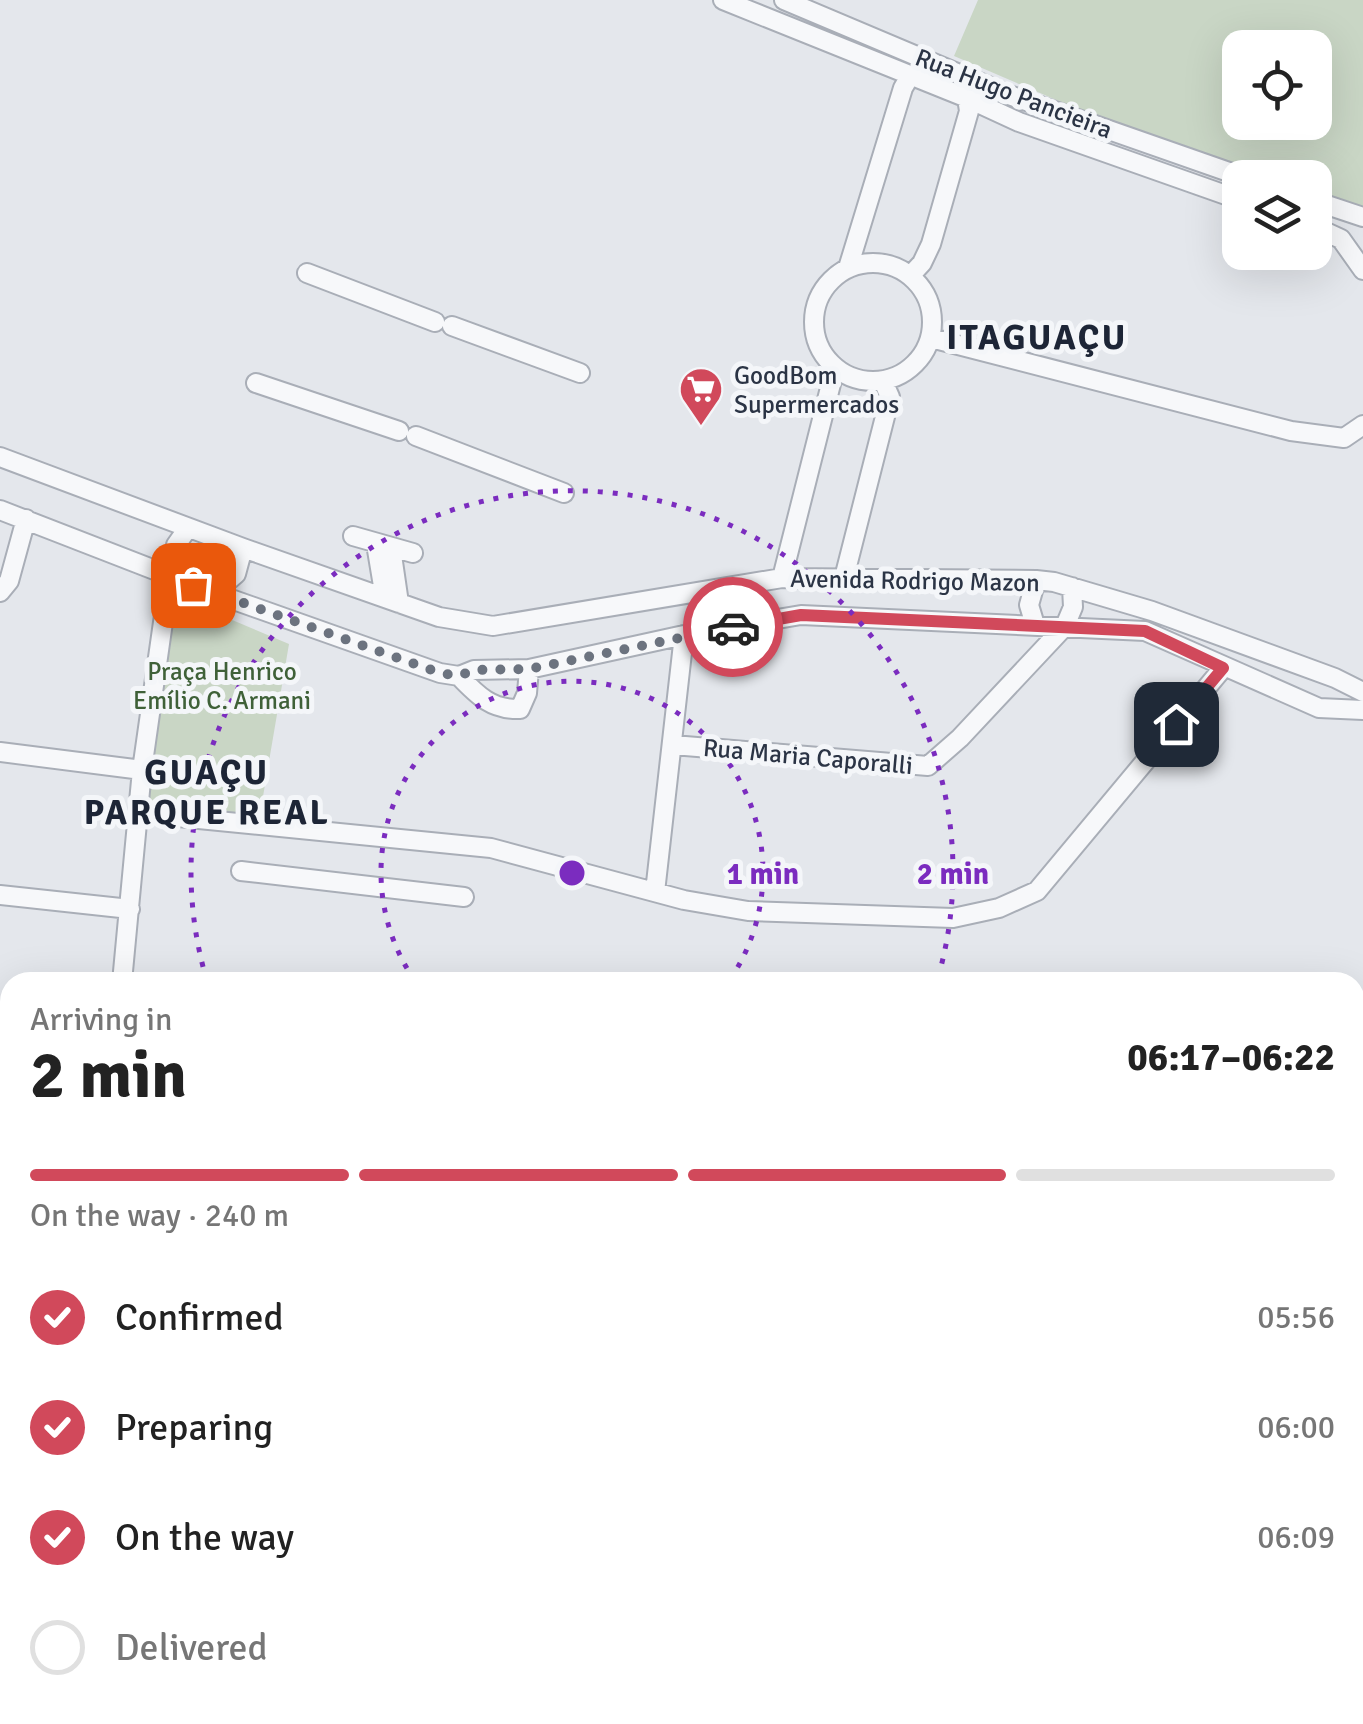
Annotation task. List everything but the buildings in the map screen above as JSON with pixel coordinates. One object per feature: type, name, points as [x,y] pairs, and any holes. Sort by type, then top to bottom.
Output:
[{"type":"street","name":"Rua Hugo Pancieira","points":[[723,0],[1018,122],[1222,194]]},
{"type":"street","name":"Rua Hugo Pancieira","points":[[784,0],[1008,95],[1222,170]]},
{"type":"street","points":[[848,268],[910,76]]},
{"type":"street","points":[[911,275],[931,244],[969,110],[967,98]]},
{"type":"street","points":[[1332,208],[1363,218]]},
{"type":"street","points":[[1332,235],[1353,252],[1363,270]]},
{"type":"street","points":[[867,262],[886,264],[911,275],[929,300],[933,319],[931,338],[922,356],[909,370],[883,381],[852,378],[835,368],[822,353],[814,334],[814,314],[831,279],[867,262]]},
{"type":"street","points":[[307,273],[580,373]]},
{"type":"street","points":[[931,338],[1290,431],[1344,438],[1363,425]]},
{"type":"street","points":[[782,578],[835,368]]},
{"type":"street","points":[[844,578],[890,397],[883,381]]},
{"type":"street","points":[[256,383],[408,434],[564,494]]},
{"type":"street","name":"Avenida Rodrigo Mazon","points":[[0,457],[440,617],[493,626],[782,578],[1036,580],[1072,587],[1170,618],[1363,692]]},
{"type":"street","name":"Avenida Rodrigo Mazon","points":[[0,510],[214,593],[440,673],[459,676],[474,670],[529,669],[684,635],[801,615],[1145,631],[1319,708],[1363,710]]},
{"type":"street","points":[[0,592],[9,581],[26,519]]},
{"type":"street","points":[[123,972],[142,770],[173,555],[188,528]]},
{"type":"street","points":[[353,536],[413,553]]},
{"type":"street","points":[[383,546],[392,601]]},
{"type":"street","points":[[214,593],[236,574],[243,548]]},
{"type":"street","points":[[1036,580],[1030,605],[1036,625]]},
{"type":"street","points":[[1065,626],[1073,607],[1072,587]]},
{"type":"street","name":"Rua Maria Caporalli","points":[[672,745],[928,766],[960,738],[1065,626]]},
{"type":"street","points":[[654,892],[684,635]]},
{"type":"street","points":[[138,813],[491,848],[654,892],[748,912],[954,918],[999,908],[1037,891],[1223,668]]},
{"type":"street","points":[[459,676],[489,704],[520,709],[528,693],[529,669]]},
{"type":"street","points":[[0,752],[142,770]]},
{"type":"street","points":[[240,871],[464,897]]},
{"type":"street","points":[[0,895],[130,909]]},
{"type":"green space","points":[[978,0],[1363,0],[1363,210],[1332,199],[1332,160],[1222,160],[1061,102],[954,56]]},
{"type":"green space","name":"Praça Henrico Emílio C. Armani","points":[[175,596],[289,644],[259,820],[144,809]]},
{"type":"way so far","points":[[193,585],[440,673],[459,676],[474,670],[529,669],[733,627]]},
{"type":"place","name":"GoodBom Supermercados","points":[[701,427]]},
{"type":"district","name":"ITAGUAÇU","points":[[1037,337]]},
{"type":"district","name":"GUAÇU PARQUE REAL","points":[[207,792]]},
{"type":"route","points":[[733,627],[801,615],[1145,631],[1223,668],[1176,724]]}]
